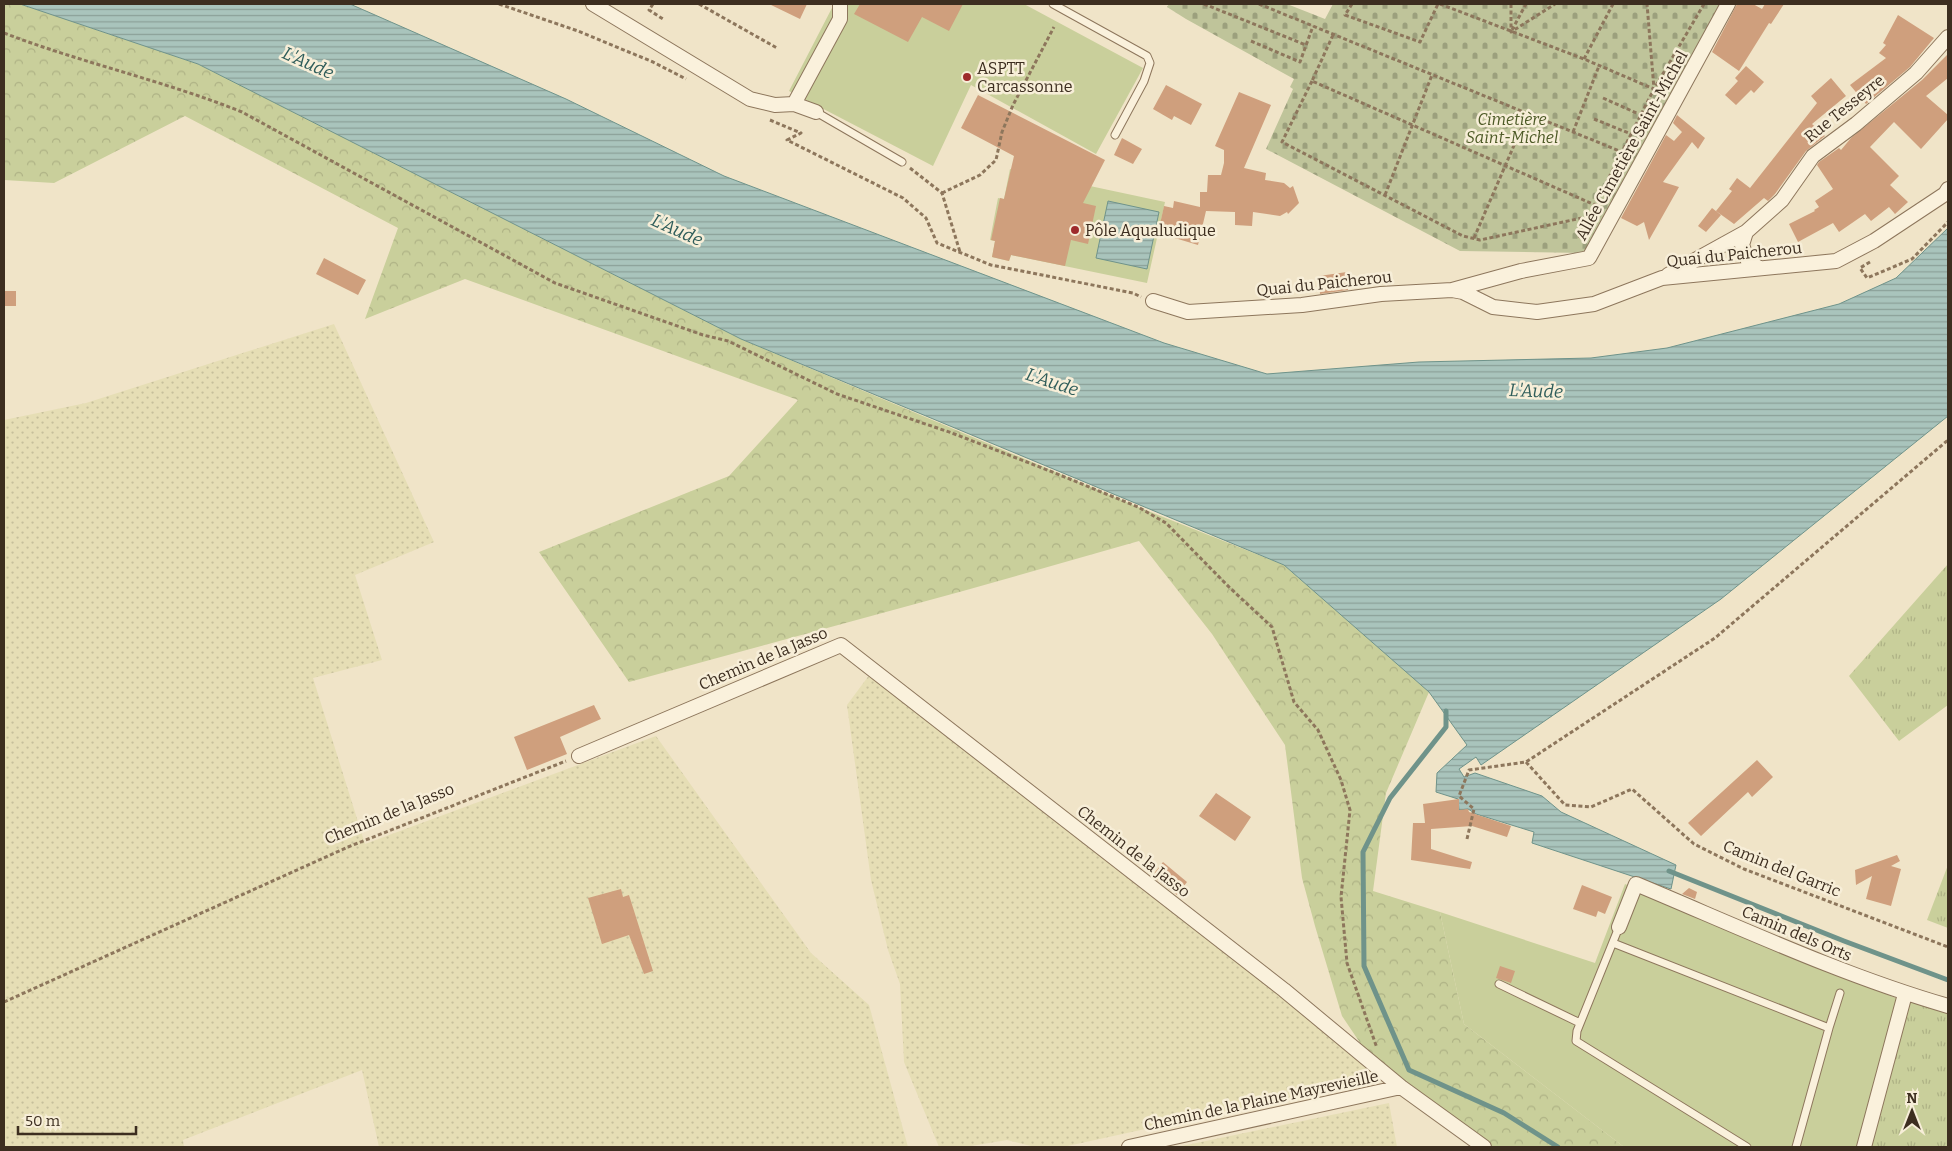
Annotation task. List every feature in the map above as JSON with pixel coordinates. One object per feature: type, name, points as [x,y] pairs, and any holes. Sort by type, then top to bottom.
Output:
[{"type":"street","points":[[593,4],[750,99],[775,105],[794,104],[816,112]]},
{"type":"street","points":[[794,104],[840,19],[840,4]]},
{"type":"street","name":"Allée Cimetière Saint-Michel","points":[[1452,290],[1521,271],[1589,258],[1728,4]]},
{"type":"street","name":"Rue Tesseyre","points":[[1662,278],[1746,232],[1782,200],[1813,156],[1856,124],[1916,73],[1948,37]]},
{"type":"street","name":"Quai du Paicherou","points":[[1153,301],[1188,312],[1302,305],[1380,294],[1452,290],[1463,292],[1493,307],[1538,312],[1594,304],[1662,278],[1836,261],[1874,241],[1945,194],[1948,189]]},
{"type":"street","points":[[1746,232],[1742,245],[1748,260],[1759,268]]},
{"type":"street","name":"Chemin de la Jasso","points":[[579,756],[841,645],[1284,990],[1401,1087],[1481,1146]]},
{"type":"street","name":"Camin dels Orts","points":[[1619,927],[1636,884],[1846,972],[1905,994],[1948,1006]]},
{"type":"street","points":[[1864,1147],[1905,994]]},
{"type":"street","name":"Chemin de la Plaine Mayrevieille","points":[[1129,1147],[1401,1087]]},
{"type":"lane","points":[[1054,4],[1147,56],[1150,63],[1144,81],[1115,135]]},
{"type":"lane","points":[[816,112],[902,162]]},
{"type":"lane","points":[[1619,927],[1580,1023],[1576,1041],[1747,1147]]},
{"type":"lane","points":[[1612,943],[1829,1028]]},
{"type":"lane","points":[[1499,984],[1580,1023]]},
{"type":"lane","points":[[1796,1147],[1840,993]]},
{"type":"path","points":[[499,4],[578,31],[652,62],[695,83]]},
{"type":"path","points":[[653,4],[650,10],[663,19]]},
{"type":"path","points":[[699,4],[777,48]]},
{"type":"path","points":[[1204,4],[1306,45]]},
{"type":"path","points":[[1258,4],[1622,152]]},
{"type":"path","points":[[1352,4],[1345,15],[1420,42],[1439,4],[1584,59],[1654,89]]},
{"type":"path","points":[[1511,4],[1511,32]]},
{"type":"path","points":[[1511,32],[1526,4]]},
{"type":"path","points":[[1511,32],[1555,4]]},
{"type":"path","points":[[1584,59],[1613,4]]},
{"type":"path","points":[[1647,4],[1654,89]]},
{"type":"path","points":[[1579,238],[1654,89],[1704,4]]},
{"type":"path","points":[[1251,41],[1300,62],[1313,26]]},
{"type":"path","points":[[942,193],[980,175],[996,160],[1002,132],[1013,105],[1054,27]]},
{"type":"path","points":[[4,33],[45,49],[205,97],[234,109],[555,283],[728,341],[837,394],[952,433],[1055,473],[1138,507],[1166,523],[1230,588],[1272,627],[1294,702],[1318,730],[1341,780],[1350,810],[1341,897],[1347,963],[1378,1051]]},
{"type":"path","points":[[1332,35],[1282,142],[1463,236],[1480,240],[1591,216]]},
{"type":"path","points":[[1574,132],[1599,66]]},
{"type":"path","points":[[1384,195],[1432,75]]},
{"type":"path","points":[[1312,81],[1595,205]]},
{"type":"path","points":[[1603,98],[1641,115]]},
{"type":"path","points":[[1474,238],[1528,113]]},
{"type":"path","points":[[766,118],[801,132],[786,140],[903,198],[926,218],[937,242],[991,265],[1132,293],[1153,301]]},
{"type":"path","points":[[1594,119],[1631,134]]},
{"type":"path","points":[[902,162],[942,193],[960,252]]},
{"type":"path","points":[[1876,257],[1860,268],[1867,278],[1912,259],[1948,222]]},
{"type":"path","points":[[1467,839],[1474,809],[1460,796],[1469,770],[1526,762],[1716,638],[1948,440]]},
{"type":"path","name":"Chemin de la Jasso","points":[[4,1002],[348,847],[579,756]]},
{"type":"path","name":"Camin del Garric","points":[[1526,762],[1565,805],[1591,807],[1632,789],[1694,844],[1744,869],[1948,947]]},
{"type":"shaded area","points":[[334,324],[434,542],[355,575],[382,660],[313,678],[365,844],[656,736],[811,953],[869,1005],[908,1147],[379,1147],[362,1070],[183,1140],[184,1147],[4,1147],[4,420],[86,403]]},
{"type":"shaded area","points":[[870,674],[1383,1077],[1063,1147],[1035,1147],[1007,1140],[965,1147],[939,1147],[904,1062],[900,984],[888,950],[871,880],[847,705]]},
{"type":"shaded area","points":[[1389,1103],[1397,1147],[1177,1147]]},
{"type":"green space","points":[[4,4],[20,4],[198,64],[741,339],[1138,507],[1284,565],[1429,692],[1386,793],[1373,891],[1440,912],[1464,1024],[1624,1147],[1483,1147],[1383,1077],[1342,1016],[1315,926],[1302,878],[1285,745],[1212,634],[1139,541],[629,682],[539,552],[729,476],[798,400],[465,279],[365,319],[398,228],[185,116],[54,183],[4,180]]},
{"type":"green space","name":"ASPTT Carcassonne","points":[[834,4],[1024,4],[1143,68],[1096,154],[971,85],[933,166],[789,91]]},
{"type":"green space","name":"Cimetière Saint-Michel","points":[[1169,4],[1287,4],[1325,19],[1333,4],[1721,4],[1584,253],[1460,251],[1266,149],[1293,89],[1290,87],[1294,79],[1186,19],[1167,7]]},
{"type":"green space","name":"Pôle Aqualudique","points":[[1010,169],[1165,202],[1147,283],[1011,255],[1009,261],[992,257],[995,241],[990,240],[998,198],[1004,199]]},
{"type":"green space","points":[[1948,564],[1948,705],[1899,741],[1849,676]]},
{"type":"green space","points":[[1948,865],[1948,928],[1927,920]]},
{"type":"green space","points":[[1625,884],[1898,999],[1857,1147],[1624,1147],[1464,1024],[1440,912],[1595,963]]},
{"type":"green space","points":[[1898,999],[1948,1011],[1948,1147],[1857,1147]]},
{"type":"water","name":"L'Aude","points":[[20,4],[350,4],[566,99],[724,176],[1164,343],[1267,374],[1419,362],[1591,358],[1667,348],[1839,304],[1896,278],[1948,228],[1948,416],[1721,599],[1481,765],[1476,757],[1459,769],[1464,777],[1475,773],[1542,796],[1561,812],[1676,865],[1671,889],[1532,843],[1534,832],[1476,814],[1468,809],[1459,810],[1458,799],[1436,792],[1437,773],[1467,745],[1429,692],[1284,565],[741,339],[198,64]]},
{"type":"water","points":[[1108,201],[1159,212],[1147,269],[1096,258]]},
{"type":"building","points":[[769,4],[807,4],[800,19]]},
{"type":"building","points":[[860,4],[963,4],[949,31],[922,17],[908,42],[854,14]]},
{"type":"building","points":[[1737,4],[1753,4],[1762,9],[1765,4],[1784,4],[1771,24],[1769,23],[1739,71],[1712,52]]},
{"type":"building","points":[[1898,15],[1934,38],[1910,67],[1866,104],[1850,85],[1886,58],[1879,53],[1886,45],[1883,43]]},
{"type":"building","points":[[1948,54],[1948,78],[1926,96],[1948,115],[1948,119],[1921,149],[1894,122],[1870,147],[1899,176],[1890,185],[1908,202],[1895,214],[1889,207],[1871,221],[1865,214],[1839,232],[1833,223],[1798,242],[1789,224],[1815,211],[1819,207],[1815,201],[1833,189],[1817,165],[1819,162],[1839,148],[1841,150],[1851,138],[1922,80]]},
{"type":"building","points":[[1746,66],[1764,82],[1754,93],[1751,90],[1736,105],[1725,95],[1738,81],[1735,78]]},
{"type":"building","points":[[1831,78],[1846,96],[1812,124],[1825,136],[1806,151],[1775,194],[1768,201],[1764,198],[1734,224],[1716,211],[1732,191],[1729,189],[1737,178],[1750,188],[1817,103],[1811,96]]},
{"type":"building","points":[[1166,85],[1202,104],[1191,125],[1174,116],[1172,120],[1153,109]]},
{"type":"building","points":[[1239,92],[1271,105],[1244,168],[1266,173],[1265,180],[1284,183],[1290,188],[1293,186],[1299,203],[1288,214],[1287,212],[1280,216],[1253,212],[1252,226],[1235,225],[1235,212],[1206,211],[1198,245],[1158,233],[1164,206],[1173,208],[1174,201],[1200,207],[1200,192],[1207,192],[1208,175],[1221,175],[1224,163],[1224,150],[1215,146]]},
{"type":"building","points":[[978,95],[1105,160],[1083,203],[1096,206],[1088,244],[1071,240],[1065,266],[1011,255],[1009,261],[992,257],[995,241],[991,240],[1000,198],[1004,199],[1014,156],[961,128]]},
{"type":"building","points":[[1677,115],[1705,138],[1698,149],[1692,142],[1663,182],[1679,187],[1649,240],[1644,222],[1637,226],[1621,218],[1666,135],[1674,141],[1682,132],[1673,123]]},
{"type":"building","points":[[1122,138],[1142,149],[1133,164],[1114,155]]},
{"type":"building","points":[[1712,208],[1721,215],[1706,232],[1698,226]]},
{"type":"building","points":[[324,258],[366,280],[358,295],[316,274]]},
{"type":"building","points":[[1347,272],[1348,290],[1320,294],[1319,276]]},
{"type":"building","points":[[4,291],[16,291],[16,306],[4,306]]},
{"type":"building","points":[[594,705],[601,719],[560,737],[567,754],[527,770],[514,737]]},
{"type":"building","points":[[1757,760],[1773,777],[1752,797],[1748,792],[1701,836],[1688,823]]},
{"type":"building","points":[[1216,793],[1251,817],[1235,841],[1199,816]]},
{"type":"building","points":[[1459,799],[1459,810],[1468,809],[1469,812],[1511,826],[1507,837],[1472,826],[1431,829],[1431,849],[1472,862],[1470,869],[1411,860],[1413,823],[1425,823],[1423,804]]},
{"type":"building","points":[[1897,855],[1900,861],[1891,866],[1901,869],[1891,906],[1866,899],[1872,876],[1856,885],[1855,870]]},
{"type":"building","points":[[1163,862],[1187,882],[1177,895],[1152,876]]},
{"type":"building","points":[[1582,885],[1612,897],[1605,914],[1598,911],[1596,917],[1573,909]]},
{"type":"building","points":[[1689,888],[1697,892],[1695,899],[1682,894]]},
{"type":"building","points":[[621,889],[623,897],[629,895],[653,971],[644,974],[629,935],[602,944],[588,898]]},
{"type":"building","points":[[1500,966],[1515,971],[1511,983],[1496,978]]},
{"type":"waterway","points":[[1446,711],[1446,727],[1390,798],[1363,852],[1364,966],[1409,1070],[1504,1113],[1558,1147]]},
{"type":"waterway","points":[[1669,871],[1844,941],[1948,980]]},
{"type":"place","name":"ASPTT Carcassonne","points":[[967,77]]},
{"type":"place","name":"Pôle Aqualudique","points":[[1075,230]]}]
